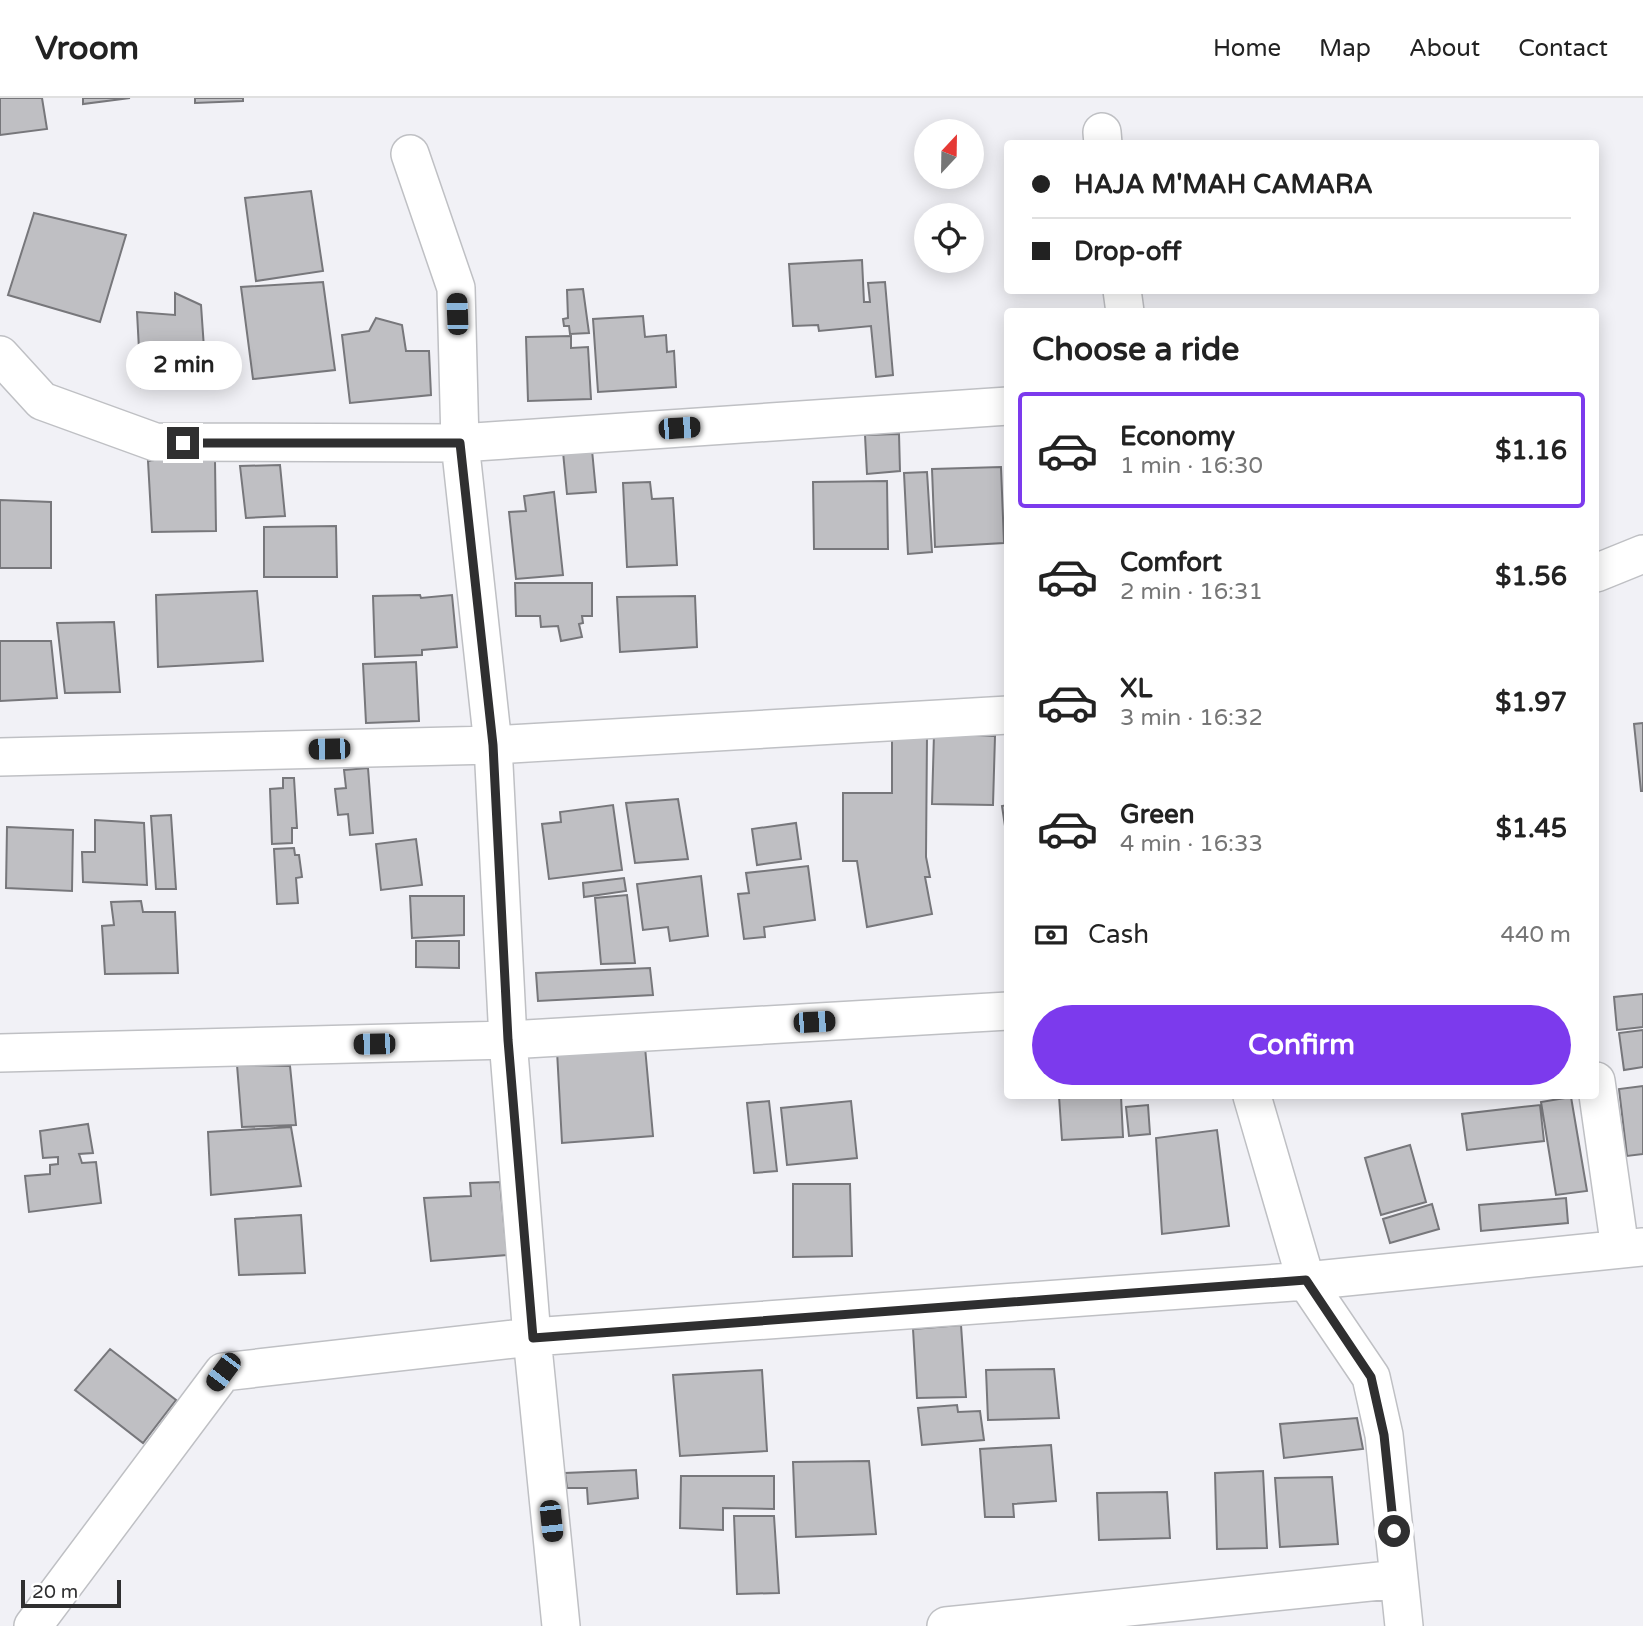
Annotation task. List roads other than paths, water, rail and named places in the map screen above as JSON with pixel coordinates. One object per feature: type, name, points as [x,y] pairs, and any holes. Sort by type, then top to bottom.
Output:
[{"type":"street","points":[[410,154],[456,288],[460,443],[493,745],[508,1040],[561,1626]]},
{"type":"street","points":[[0,355],[42,401],[155,442],[460,443],[1004,406]]},
{"type":"street","points":[[1599,572],[1643,554]]},
{"type":"street","points":[[0,757],[493,745],[1004,715]]},
{"type":"street","points":[[0,1053],[508,1040],[1004,1011]]},
{"type":"street","points":[[33,1626],[223,1372],[533,1338],[1306,1280],[1632,1248],[1599,1095]]},
{"type":"street","points":[[1253,1099],[1306,1280],[1371,1377],[1384,1435],[1404,1626]]},
{"type":"street","points":[[946,1626],[1399,1579]]}]
